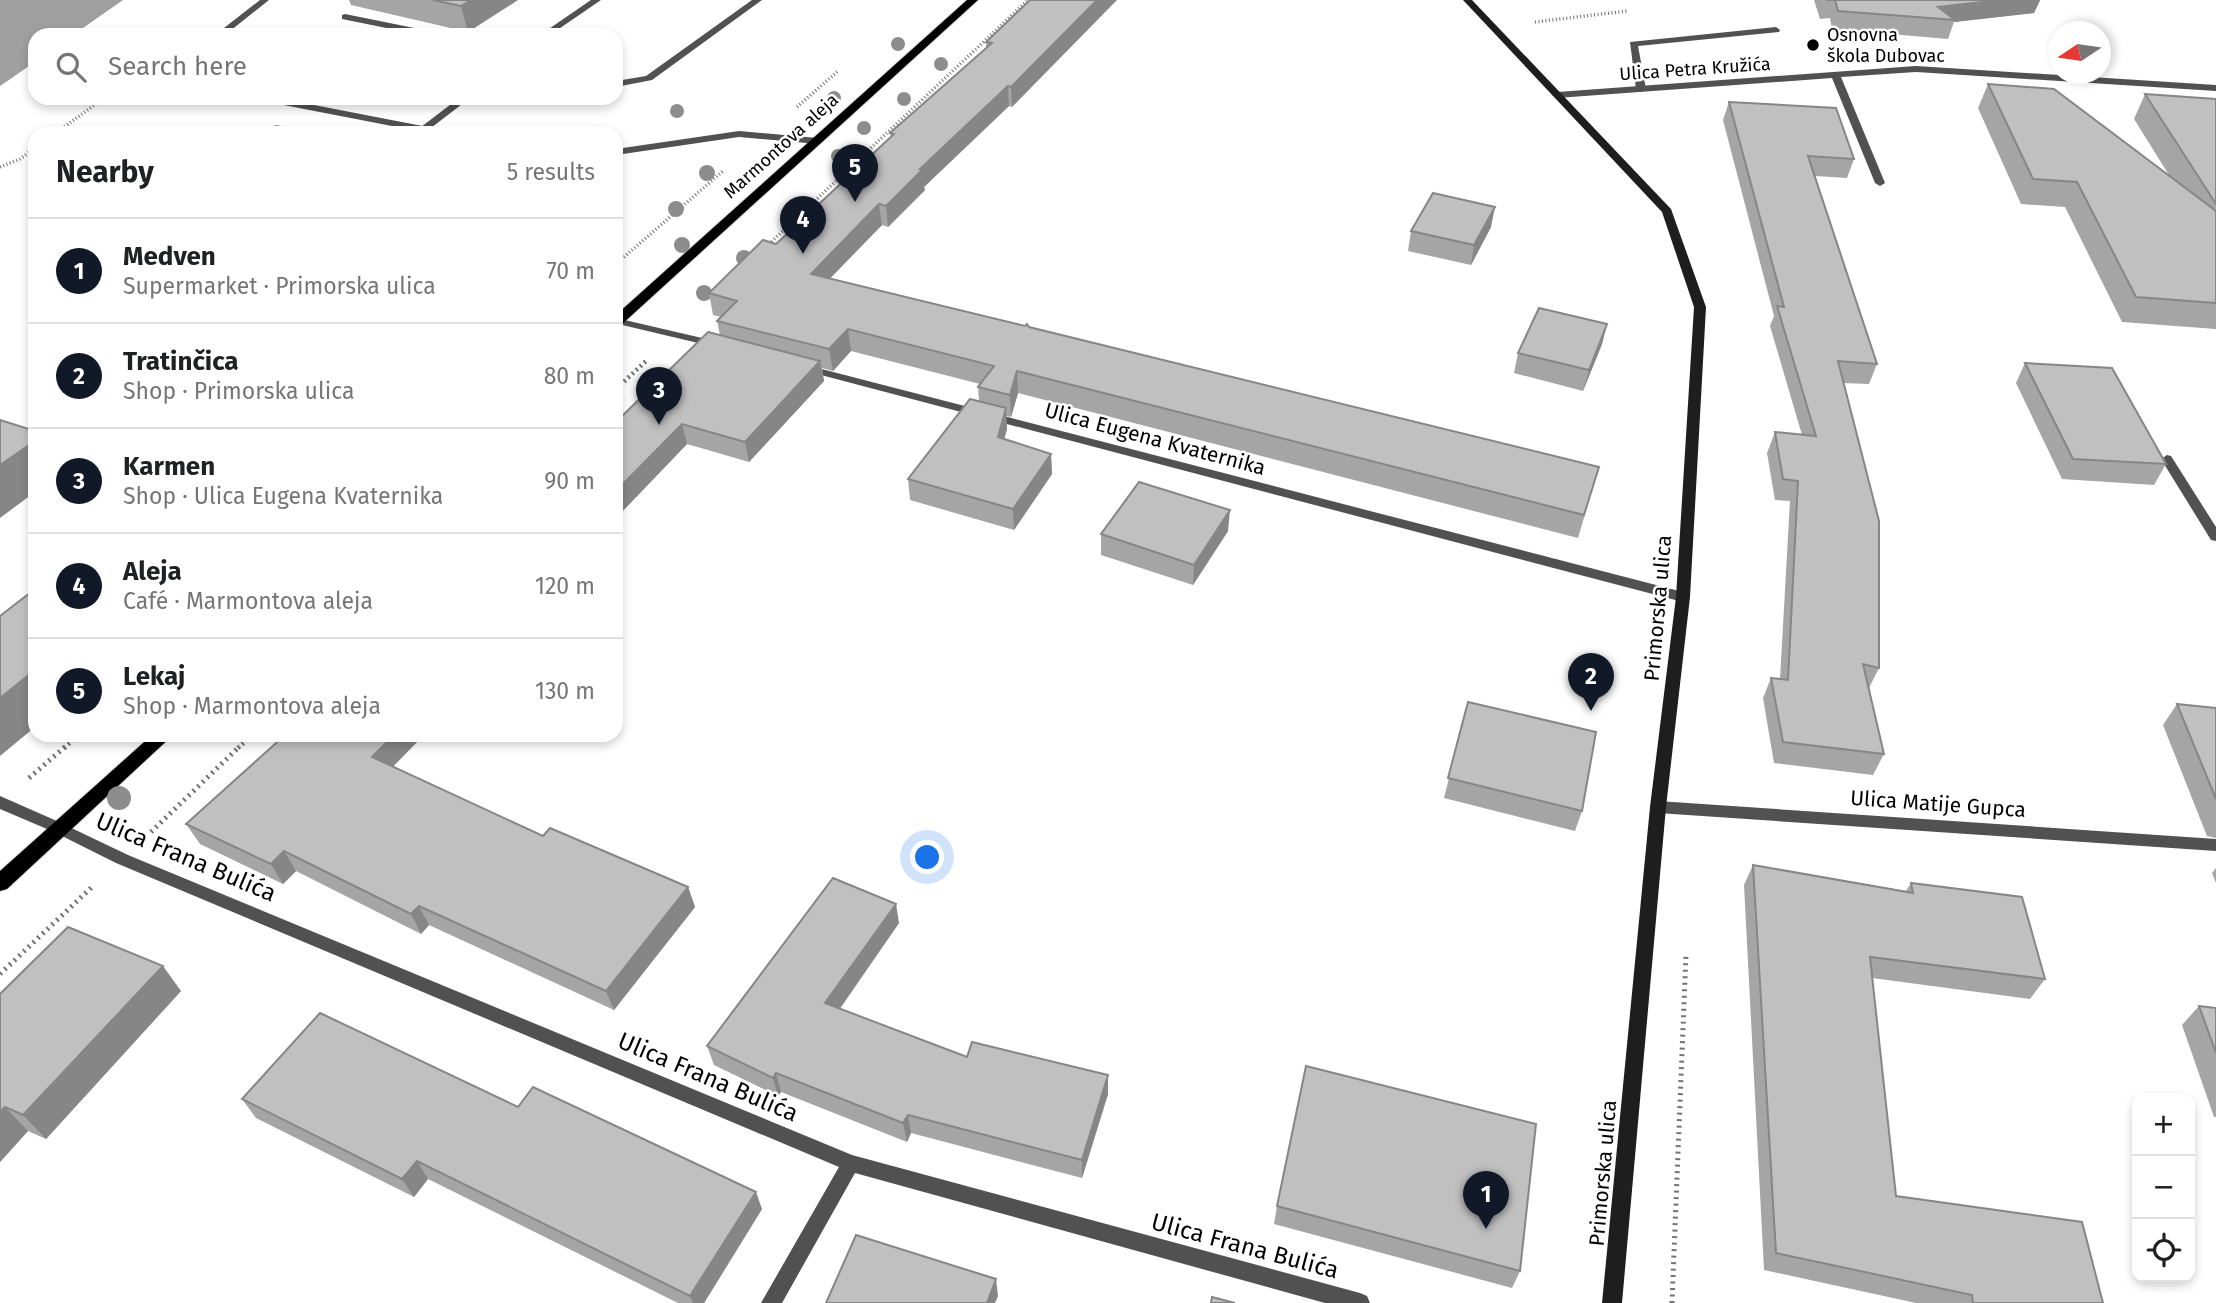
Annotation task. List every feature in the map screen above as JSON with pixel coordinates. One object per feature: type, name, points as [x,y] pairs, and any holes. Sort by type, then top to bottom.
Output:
[{"type":"main road","name":"Marmontova aleja","points":[[623,316],[973,0]]},
{"type":"main road","name":"Primorska ulica","points":[[1467,0],[1667,211],[1700,307],[1683,597],[1658,807],[1612,1303]]},
{"type":"main road","points":[[0,883],[156,742]]},
{"type":"street","points":[[228,28],[265,0]]},
{"type":"street","points":[[555,28],[597,0]]},
{"type":"street","points":[[623,83],[649,78],[758,0]]},
{"type":"street","points":[[345,17],[399,28]]},
{"type":"street","points":[[1641,89],[1633,44],[1776,30]]},
{"type":"street","name":"Ulica Petra Kružića","points":[[1557,95],[1916,69],[2216,88]]},
{"type":"street","points":[[1835,75],[1880,183]]},
{"type":"street","points":[[299,105],[408,126]]},
{"type":"street","points":[[428,126],[456,105]]},
{"type":"street","points":[[623,151],[738,134],[818,141]]},
{"type":"street","points":[[623,322],[728,348]]},
{"type":"street","name":"Ulica Eugena Kvaternika","points":[[796,365],[1683,597]]},
{"type":"street","points":[[2166,459],[2216,537]]},
{"type":"street","name":"Ulica Frana Bulića","points":[[1,802],[122,859],[850,1163],[1360,1303]]},
{"type":"street","name":"Ulica Matije Gupca","points":[[1658,807],[2216,845]]},
{"type":"street","points":[[771,1303],[850,1163]]},
{"type":"path","points":[[765,248],[1028,0]]},
{"type":"path","points":[[1493,26],[1637,10]]},
{"type":"path","points":[[66,126],[94,105]]},
{"type":"path","points":[[0,167],[28,153]]},
{"type":"path","points":[[623,382],[674,334]]},
{"type":"path","points":[[1,802],[71,742]]},
{"type":"shaded area","points":[[0,0],[123,0],[83,28],[28,28],[28,67],[0,86]]},
{"type":"building","points":[[433,0],[471,0],[461,6]]},
{"type":"building","points":[[1030,0],[1097,0],[1011,87],[1008,86],[920,169],[923,169],[886,206],[879,204],[811,274],[1025,326],[1027,324],[1029,327],[1599,467],[1584,515],[1017,371],[1010,395],[978,387],[994,366],[848,329],[829,349],[717,321],[737,301],[709,293],[763,240],[776,244],[894,134],[890,133],[992,43],[986,42]]},
{"type":"building","points":[[1835,0],[2000,0],[1938,7],[1955,20],[1838,11]]},
{"type":"building","points":[[1988,84],[2054,89],[2216,211],[2216,303],[2136,297],[2077,182],[2033,179]]},
{"type":"building","points":[[2145,94],[2216,99],[2216,204]]},
{"type":"building","points":[[1729,102],[1836,108],[1854,159],[1808,156],[1877,364],[1838,361],[1879,521],[1879,668],[1863,664],[1884,754],[1783,742],[1771,678],[1788,680],[1798,481],[1783,479],[1775,432],[1816,436],[1777,306],[1784,307]]},
{"type":"building","points":[[1433,193],[1495,207],[1474,245],[1411,231]]},
{"type":"building","points":[[1539,308],[1607,324],[1589,370],[1518,353]]},
{"type":"building","points":[[708,332],[820,361],[745,442],[682,424],[623,484],[623,415]]},
{"type":"building","points":[[2025,363],[2112,368],[2166,464],[2073,459]]},
{"type":"building","points":[[970,399],[1006,408],[998,437],[1051,454],[1013,509],[908,479]]},
{"type":"building","points":[[0,420],[28,429],[28,446],[0,465]]},
{"type":"building","points":[[1139,482],[1230,510],[1194,565],[1101,534]]},
{"type":"building","points":[[28,594],[28,676],[0,698],[0,616]]},
{"type":"building","points":[[1468,702],[1596,732],[1582,811],[1448,778]]},
{"type":"building","points":[[2177,704],[2216,708],[2216,799]]},
{"type":"building","points":[[277,742],[387,742],[372,757],[543,836],[550,828],[688,887],[606,991],[419,906],[411,914],[284,851],[271,864],[186,824]]},
{"type":"building","points":[[1753,865],[1913,893],[1911,883],[2022,897],[2045,979],[1870,957],[1896,1196],[2082,1222],[2103,1303],[1973,1303],[1972,1295],[1776,1253]]},
{"type":"building","points":[[833,878],[896,904],[825,1003],[967,1057],[972,1042],[1108,1075],[1082,1160],[908,1115],[903,1123],[776,1073],[773,1078],[707,1046]]},
{"type":"building","points":[[68,927],[163,966],[23,1115],[5,1107],[0,1112],[0,994]]},
{"type":"building","points":[[2199,1006],[2216,1008],[2216,1053]]},
{"type":"building","points":[[320,1013],[518,1107],[533,1087],[756,1192],[690,1296],[417,1161],[402,1179],[242,1099]]},
{"type":"building","points":[[1306,1066],[1536,1124],[1520,1271],[1277,1206]]},
{"type":"building","points":[[856,1235],[996,1279],[987,1303],[826,1303]]},
{"type":"building","points":[[1212,1297],[1235,1303],[1211,1303]]},
{"type":"place","name":"Osnovna škola Dubovac","points":[[1813,45]]},
{"type":"place","name":"Lekaj","points":[[855,202]]},
{"type":"place","name":"Aleja","points":[[803,254]]},
{"type":"place","name":"Karmen","points":[[659,425]]},
{"type":"place","name":"Tratinčica","points":[[1591,711]]},
{"type":"place","name":"Medven","points":[[1486,1229]]}]
